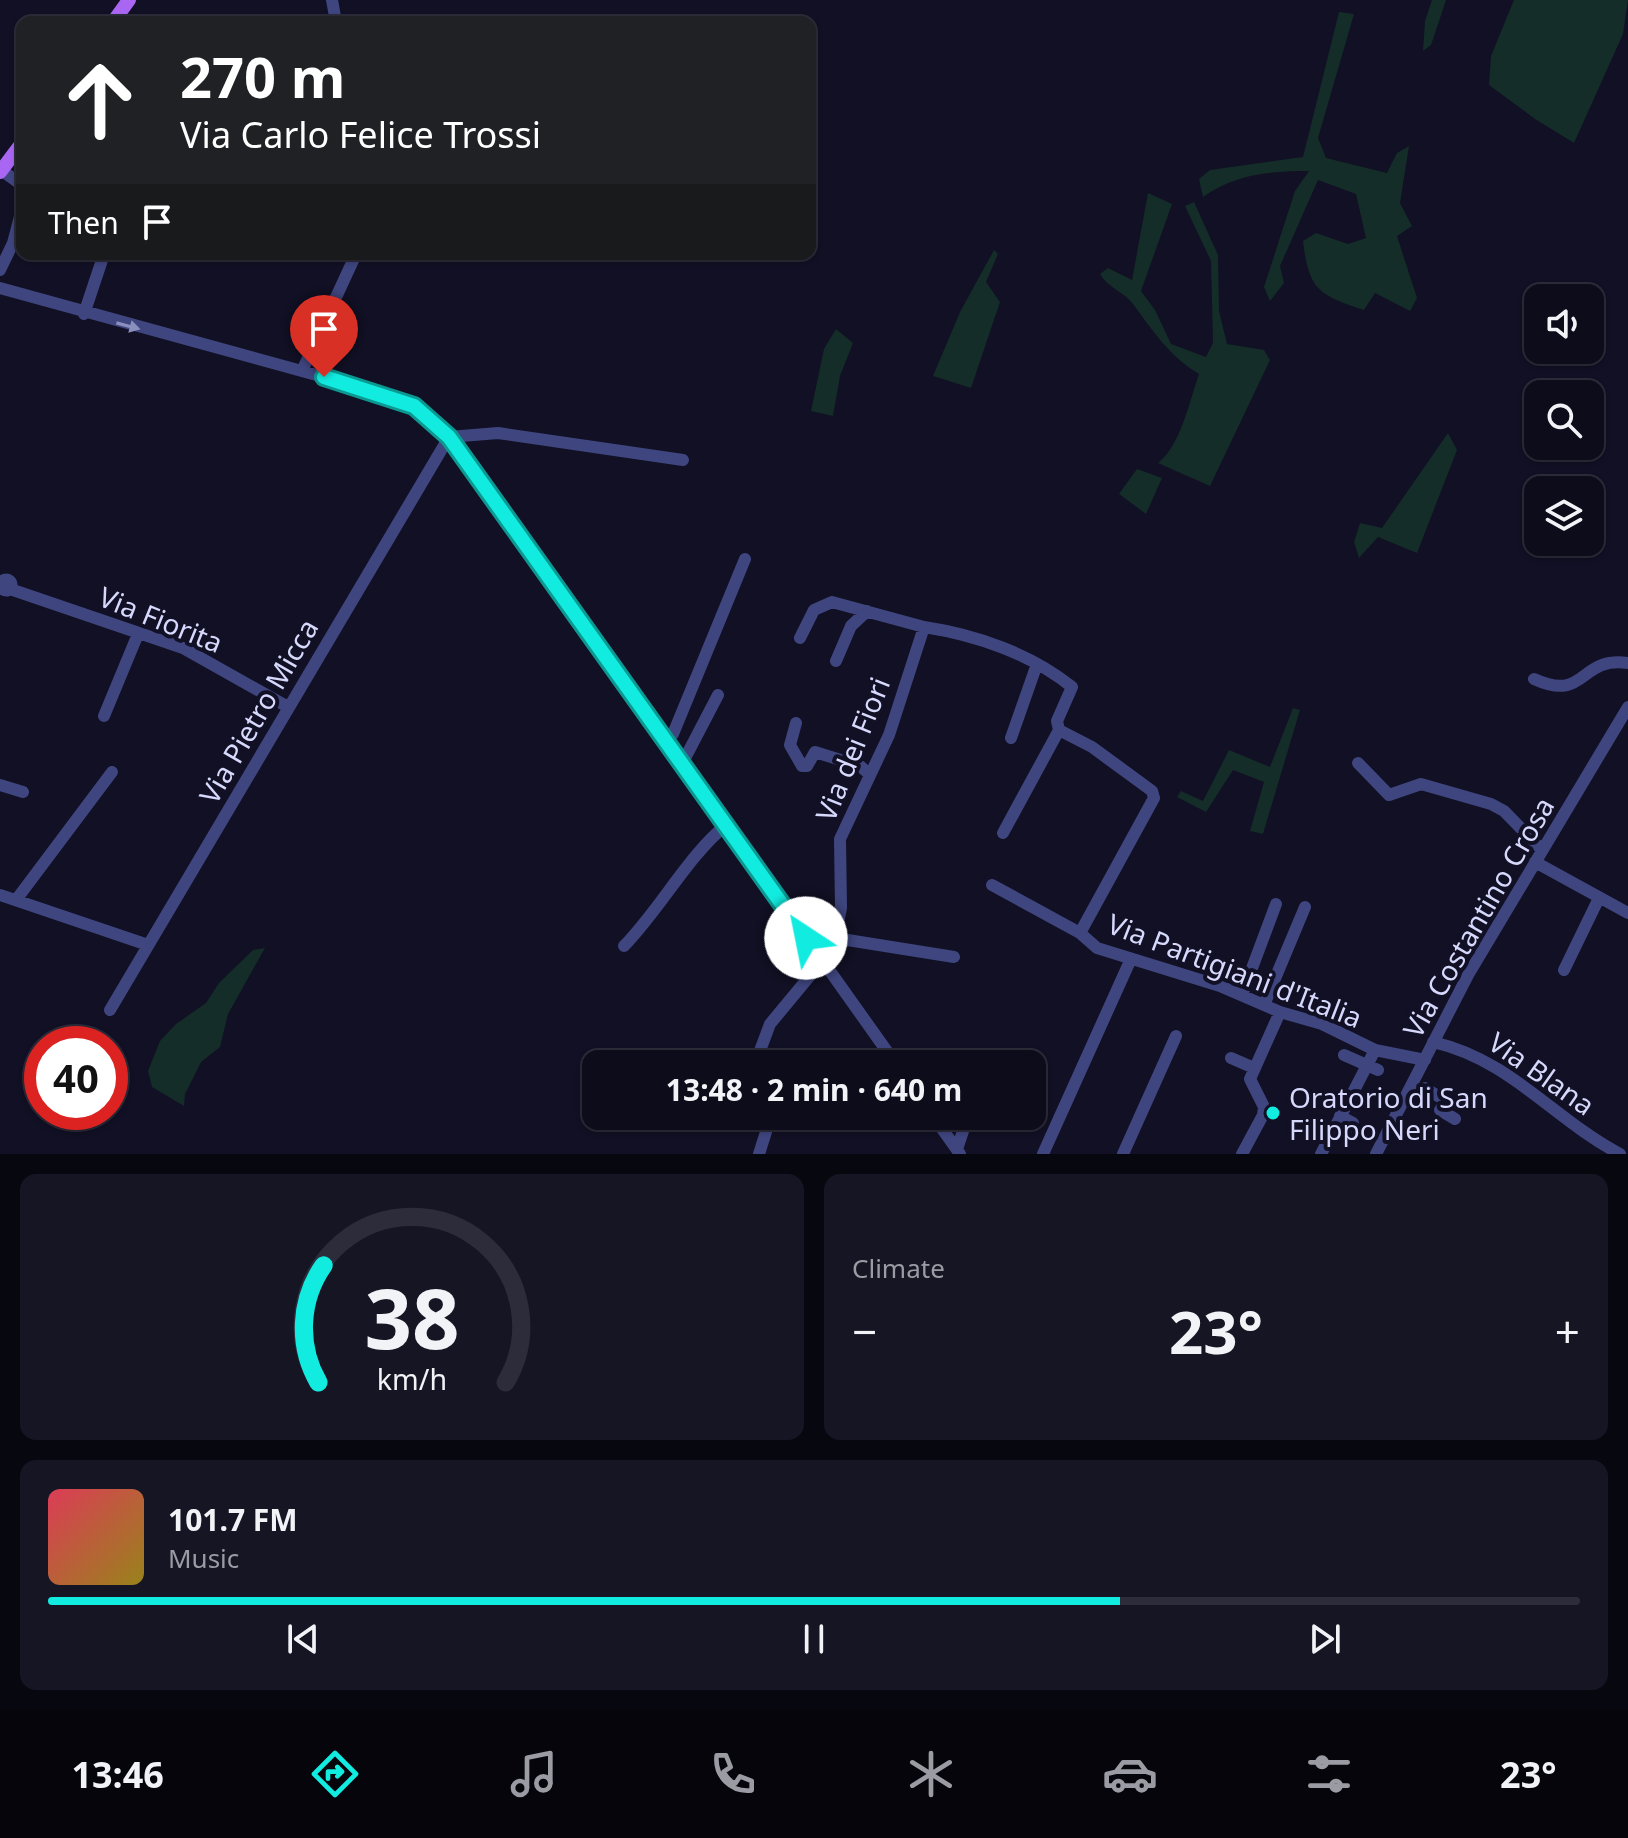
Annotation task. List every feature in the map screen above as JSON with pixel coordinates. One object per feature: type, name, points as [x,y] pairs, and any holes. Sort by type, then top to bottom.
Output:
[{"type":"main road","points":[[1,171],[16,151]]},
{"type":"street","points":[[0,270],[16,232]]},
{"type":"street","points":[[84,314],[102,260]]},
{"type":"street","points":[[302,371],[353,260]]},
{"type":"street","points":[[0,288],[84,314],[302,371],[414,406],[449,437],[886,1050]]},
{"type":"street","points":[[449,437],[498,433],[683,460]]},
{"type":"street","name":"Via Pietro Micca","points":[[110,1010],[449,437]]},
{"type":"street","points":[[667,740],[673,734],[745,559]]},
{"type":"street","name":"Via Fiorita","points":[[4,587],[193,653],[288,707]]},
{"type":"street","points":[[800,638],[814,610],[822,603],[832,602],[967,636],[1037,664],[1072,687],[1057,721],[1059,730],[1003,833]]},
{"type":"street","points":[[836,661],[857,616],[867,611]]},
{"type":"street","name":"Via dei Fiori","points":[[835,938],[842,892],[840,839],[868,773],[889,735],[924,627]]},
{"type":"street","points":[[104,716],[138,634]]},
{"type":"street","points":[[1534,679],[1556,689],[1565,688],[1602,662],[1628,663]]},
{"type":"street","points":[[1011,738],[1037,664]]},
{"type":"street","points":[[683,762],[718,695]]},
{"type":"street","name":"Via Costantino Crosa","points":[[1376,1154],[1419,1085],[1433,1042],[1628,707]]},
{"type":"street","points":[[796,723],[790,745],[802,766],[807,766],[815,752],[860,766],[868,773]]},
{"type":"street","points":[[1059,730],[1092,747],[1152,791],[1154,798],[1080,933]]},
{"type":"street","points":[[1358,763],[1389,795],[1421,784],[1499,807],[1542,850]]},
{"type":"street","points":[[16,900],[112,772]]},
{"type":"street","points":[[0,785],[23,792]]},
{"type":"street","points":[[624,946],[653,916],[713,836],[727,824]]},
{"type":"street","points":[[1535,862],[1628,913]]},
{"type":"street","name":"Via Partigiani d'Italia","points":[[992,885],[1080,933],[1097,948],[1322,1024],[1375,1050],[1425,1060]]},
{"type":"street","points":[[0,895],[148,945]]},
{"type":"street","points":[[1564,970],[1599,898]]},
{"type":"street","points":[[1242,995],[1276,904]]},
{"type":"street","points":[[1264,1005],[1305,907]]},
{"type":"street","points":[[760,1050],[770,1024],[835,938],[954,957]]},
{"type":"street","points":[[1043,1154],[1130,961]]},
{"type":"street","points":[[1242,1154],[1263,1115],[1264,1107],[1250,1079],[1280,1012]]},
{"type":"street","points":[[1123,1154],[1176,1036]]},
{"type":"street","name":"Via Blana","points":[[1433,1042],[1466,1049],[1508,1072],[1620,1154]]},
{"type":"street","points":[[1321,1154],[1340,1116],[1373,1067],[1375,1050]]},
{"type":"street","points":[[1344,1055],[1373,1067]]},
{"type":"street","points":[[1231,1058],[1254,1068]]},
{"type":"street","points":[[1419,1085],[1446,1101],[1440,1110],[1455,1119]]},
{"type":"street","points":[[1340,1116],[1353,1123],[1351,1127]]},
{"type":"street","points":[[759,1154],[767,1130]]},
{"type":"street","points":[[943,1130],[958,1152]]},
{"type":"street","points":[[958,1152],[964,1130]]},
{"type":"green space","points":[[1432,0],[1446,0],[1431,45],[1423,51],[1425,21]]},
{"type":"green space","points":[[1514,0],[1628,0],[1623,34],[1574,143],[1489,85],[1491,56]]},
{"type":"green space","points":[[1339,12],[1354,14],[1318,138],[1326,158],[1387,173],[1397,153],[1409,146],[1400,203],[1412,226],[1397,236],[1417,298],[1410,311],[1375,293],[1364,310],[1336,300],[1318,288],[1313,280],[1303,241],[1316,233],[1348,244],[1366,238],[1356,194],[1318,180],[1280,266],[1284,283],[1270,301],[1264,287],[1295,191],[1309,171],[1254,175],[1228,183],[1203,197],[1199,179],[1210,170],[1303,157]]},
{"type":"green space","points":[[1148,193],[1172,204],[1141,291],[1155,310],[1171,344],[1206,357],[1213,343],[1211,261],[1185,206],[1194,202],[1218,255],[1219,311],[1227,344],[1264,350],[1270,360],[1210,486],[1158,463],[1173,445],[1199,374],[1170,351],[1129,300],[1100,274],[1108,268],[1132,280]]},
{"type":"green space","points":[[994,250],[998,254],[986,282],[1000,302],[971,388],[933,376],[960,312]]},
{"type":"green space","points":[[836,329],[853,343],[840,376],[833,416],[811,411],[824,349]]},
{"type":"green space","points":[[1448,433],[1457,450],[1417,553],[1378,537],[1359,558],[1354,542],[1360,523],[1382,528]]},
{"type":"green space","points":[[1137,469],[1162,478],[1146,514],[1119,494]]},
{"type":"green space","points":[[1293,708],[1300,710],[1263,834],[1250,831],[1264,782],[1233,770],[1206,812],[1177,797],[1181,791],[1203,801],[1229,750],[1270,767]]},
{"type":"green space","points":[[265,948],[228,1014],[220,1047],[201,1062],[185,1094],[184,1106],[152,1087],[148,1071],[160,1041],[176,1024],[206,1003],[219,983],[253,950]]},
{"type":"place","name":"Oratorio di San Filippo Neri","points":[[1273,1113]]},
{"type":"route","points":[[324,377],[397,398],[414,406],[434,420],[449,437],[806,938]]}]
